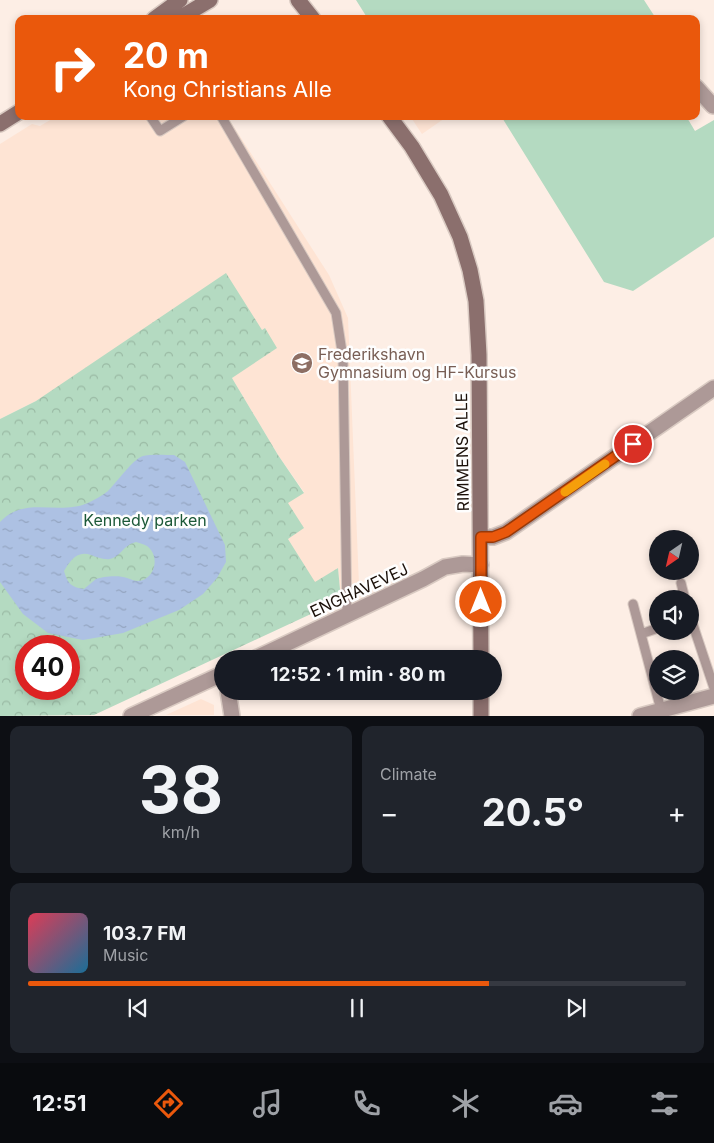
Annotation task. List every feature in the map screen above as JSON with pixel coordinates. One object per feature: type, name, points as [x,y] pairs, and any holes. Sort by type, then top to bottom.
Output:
[{"type":"street","points":[[159,15],[180,0]]},
{"type":"street","points":[[185,15],[210,0]]},
{"type":"street","points":[[298,0],[310,15]]},
{"type":"street","points":[[700,91],[714,105]]},
{"type":"street","points":[[0,124],[15,115]]},
{"type":"street","name":"RIMMENS ALLE","points":[[392,120],[412,147],[441,196],[460,238],[470,270],[476,300],[479,355],[481,650]]},
{"type":"street","points":[[481,537],[493,537],[514,528],[714,388]]},
{"type":"street","name":"ENGHAVEVEJ","points":[[273,650],[445,567],[463,564],[481,565]]},
{"type":"street","points":[[131,716],[214,678]]},
{"type":"street","points":[[640,716],[714,696]]},
{"type":"street","points":[[229,700],[232,716]]},
{"type":"street","points":[[481,700],[481,716]]},
{"type":"lane","points":[[153,120],[160,131],[178,120]]},
{"type":"lane","points":[[223,120],[336,313],[342,358],[348,614]]},
{"type":"lane","points":[[681,583],[683,590]]},
{"type":"lane","points":[[633,604],[661,710]]},
{"type":"lane","points":[[641,634],[649,631]]},
{"type":"lane","points":[[698,640],[714,688]]},
{"type":"shaded area","name":"Frederikshavn Gymnasium og HF-Kursus","points":[[50,120],[230,120],[329,275],[348,318],[359,585],[341,600],[338,568],[315,583],[288,539],[287,503],[304,492],[278,455],[232,378],[265,328],[36,401],[0,419],[0,144],[32,124],[40,126]]},
{"type":"shaded area","points":[[413,120],[442,120],[422,134]]},
{"type":"shaded area","points":[[201,699],[214,705],[214,715],[166,715]]},
{"type":"green space","points":[[356,0],[644,0],[654,15],[365,15]]},
{"type":"green space","points":[[503,120],[688,120],[695,131],[714,120],[714,237],[633,291],[604,282]]},
{"type":"green space","name":"Kennedy parken","points":[[226,273],[262,330],[265,328],[277,348],[232,378],[278,455],[304,493],[288,503],[304,528],[288,539],[315,582],[338,568],[341,600],[234,650],[214,650],[214,659],[94,715],[0,716],[0,419],[36,401]]},
{"type":"water","points":[[149,455],[174,455],[185,462],[225,545],[226,562],[217,578],[203,594],[179,610],[123,633],[83,640],[80,639],[80,635],[48,633],[23,614],[0,582],[0,522],[20,509],[65,508],[88,503],[108,491],[139,458]],"holes":[[[136,542],[151,549],[155,563],[149,576],[142,580],[138,581],[120,576],[103,577],[96,579],[84,589],[73,586],[67,579],[64,571],[71,560],[78,555],[86,554],[102,559],[110,559],[116,557],[130,544]]]},
{"type":"slow traffic","points":[[565,492],[605,464]]},
{"type":"place","name":"Frederikshavn Gymnasium og HF-Kursus","points":[[302,363]]},
{"type":"route","points":[[481,602],[481,537],[493,537],[521,523],[633,444]]}]
